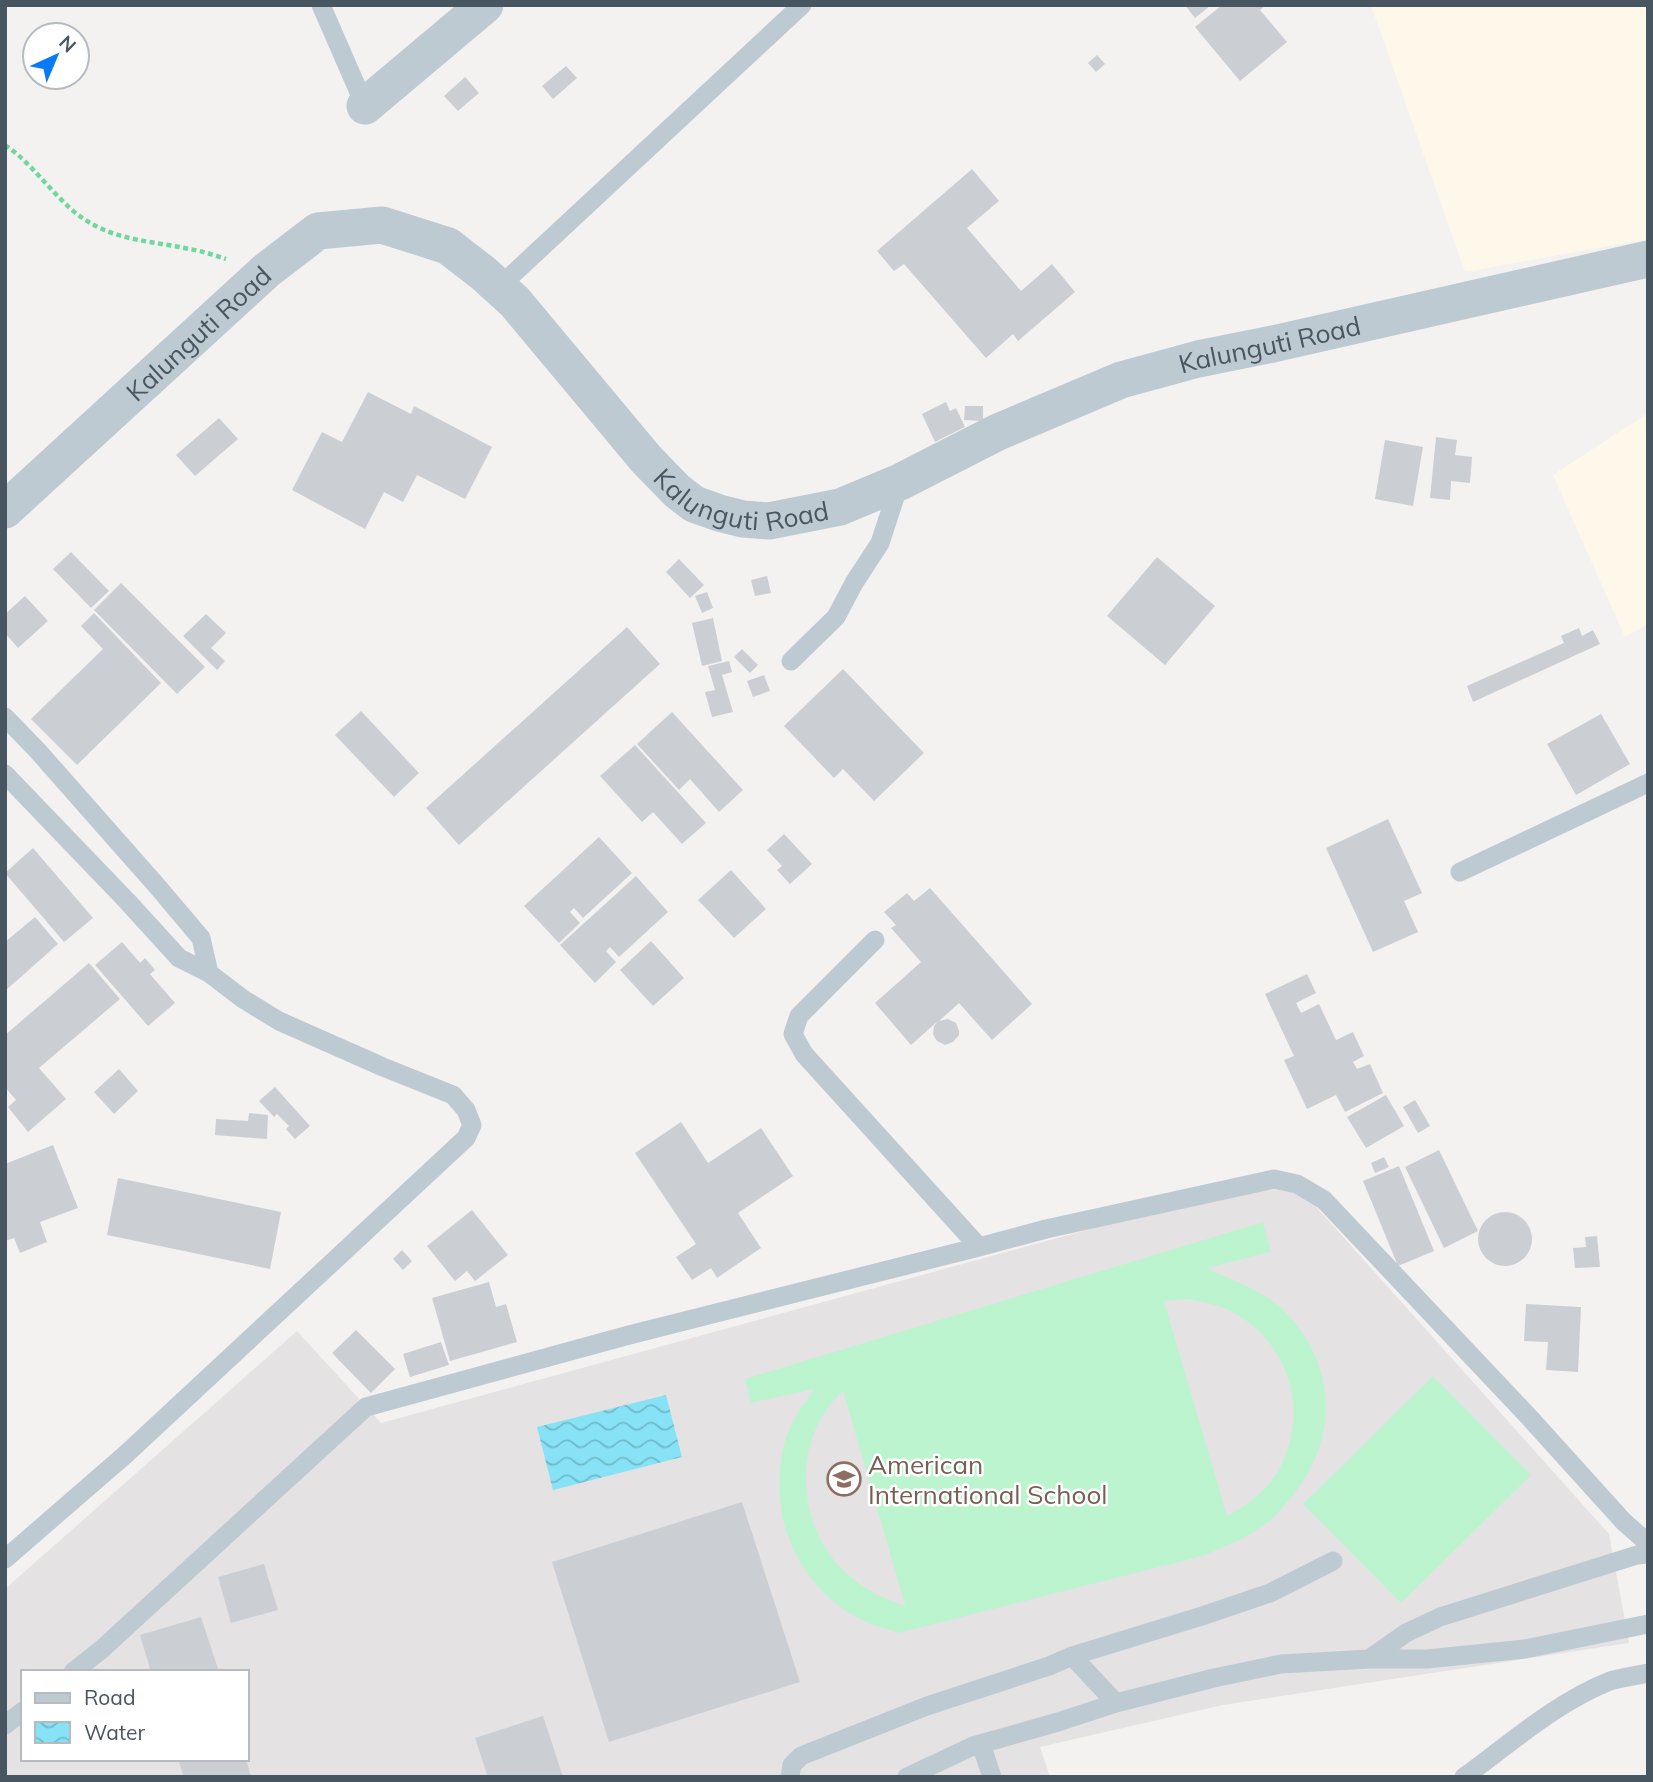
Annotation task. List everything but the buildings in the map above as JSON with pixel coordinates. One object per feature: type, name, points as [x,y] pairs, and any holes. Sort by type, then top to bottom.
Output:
[{"type":"street","points":[[365,106],[485,5]]},
{"type":"street","name":"Kalunguti Road","points":[[5,510],[267,270],[318,230],[382,225],[448,246],[516,302],[646,459],[677,491],[694,504],[743,519],[769,521],[840,507],[900,482],[998,432],[1121,380],[1198,359],[1648,259]]},
{"type":"lane","points":[[321,5],[365,106]]},
{"type":"lane","points":[[499,287],[802,5]]},
{"type":"lane","points":[[791,661],[836,617],[853,583],[880,543],[900,482]]},
{"type":"lane","points":[[5,717],[201,938],[209,973]]},
{"type":"lane","points":[[5,774],[179,958],[209,973],[243,999],[279,1021],[453,1095],[466,1110],[472,1125],[466,1138],[432,1170],[125,1455],[5,1559]]},
{"type":"lane","points":[[1460,872],[1648,783]]},
{"type":"lane","points":[[875,940],[799,1016],[793,1034],[804,1054],[979,1247]]},
{"type":"lane","points":[[76,1670],[102,1649],[366,1407],[629,1335],[1046,1229],[1274,1179],[1297,1184],[1324,1200],[1616,1513],[1648,1543]]},
{"type":"lane","points":[[1369,1658],[1406,1633],[1440,1617],[1637,1555],[1648,1554]]},
{"type":"lane","points":[[790,1777],[792,1765],[801,1756],[927,1706],[1270,1592],[1333,1561]]},
{"type":"lane","points":[[918,1774],[981,1744],[1116,1703],[1281,1664],[1369,1658],[1427,1659],[1525,1649],[1648,1624]]},
{"type":"lane","points":[[1072,1656],[1116,1703]]},
{"type":"lane","points":[[1464,1777],[1536,1721],[1575,1698],[1612,1680],[1648,1673]]},
{"type":"lane","points":[[5,1725],[21,1713]]},
{"type":"lane","points":[[981,1744],[992,1777]]},
{"type":"path","points":[[5,145],[93,225],[123,237],[190,249],[267,270]]},
{"type":"shaded area","points":[[1371,5],[1648,5],[1648,239],[1465,272]]},
{"type":"shaded area","points":[[1648,413],[1648,624],[1625,637],[1553,475]]},
{"type":"shaded area","name":"American International School","points":[[1266,1181],[1311,1201],[1609,1534],[1629,1643],[1223,1705],[1040,1747],[1050,1777],[5,1777],[5,1589],[297,1331],[381,1423]]},
{"type":"green space","points":[[1263,1222],[1271,1252],[1207,1268],[1270,1299],[1298,1327],[1313,1350],[1322,1375],[1326,1401],[1324,1427],[1317,1453],[1305,1478],[1277,1513],[1251,1534],[1203,1556],[899,1633],[861,1620],[828,1597],[811,1579],[788,1535],[781,1511],[781,1460],[789,1429],[814,1389],[751,1403],[745,1379]],"holes":[[[1188,1299],[1223,1308],[1254,1326],[1281,1362],[1293,1405],[1293,1427],[1288,1449],[1278,1471],[1256,1497],[1227,1516],[1164,1301]],[[843,1391],[905,1605],[905,1606],[873,1592],[844,1571],[828,1552],[816,1530],[809,1506],[806,1481],[808,1456],[815,1432],[826,1410]]]},
{"type":"green space","points":[[1433,1376],[1531,1475],[1401,1603],[1303,1504]]},
{"type":"water","points":[[666,1395],[682,1457],[553,1490],[537,1427]]},
{"type":"place","name":"American International School","points":[[844,1479]]}]
